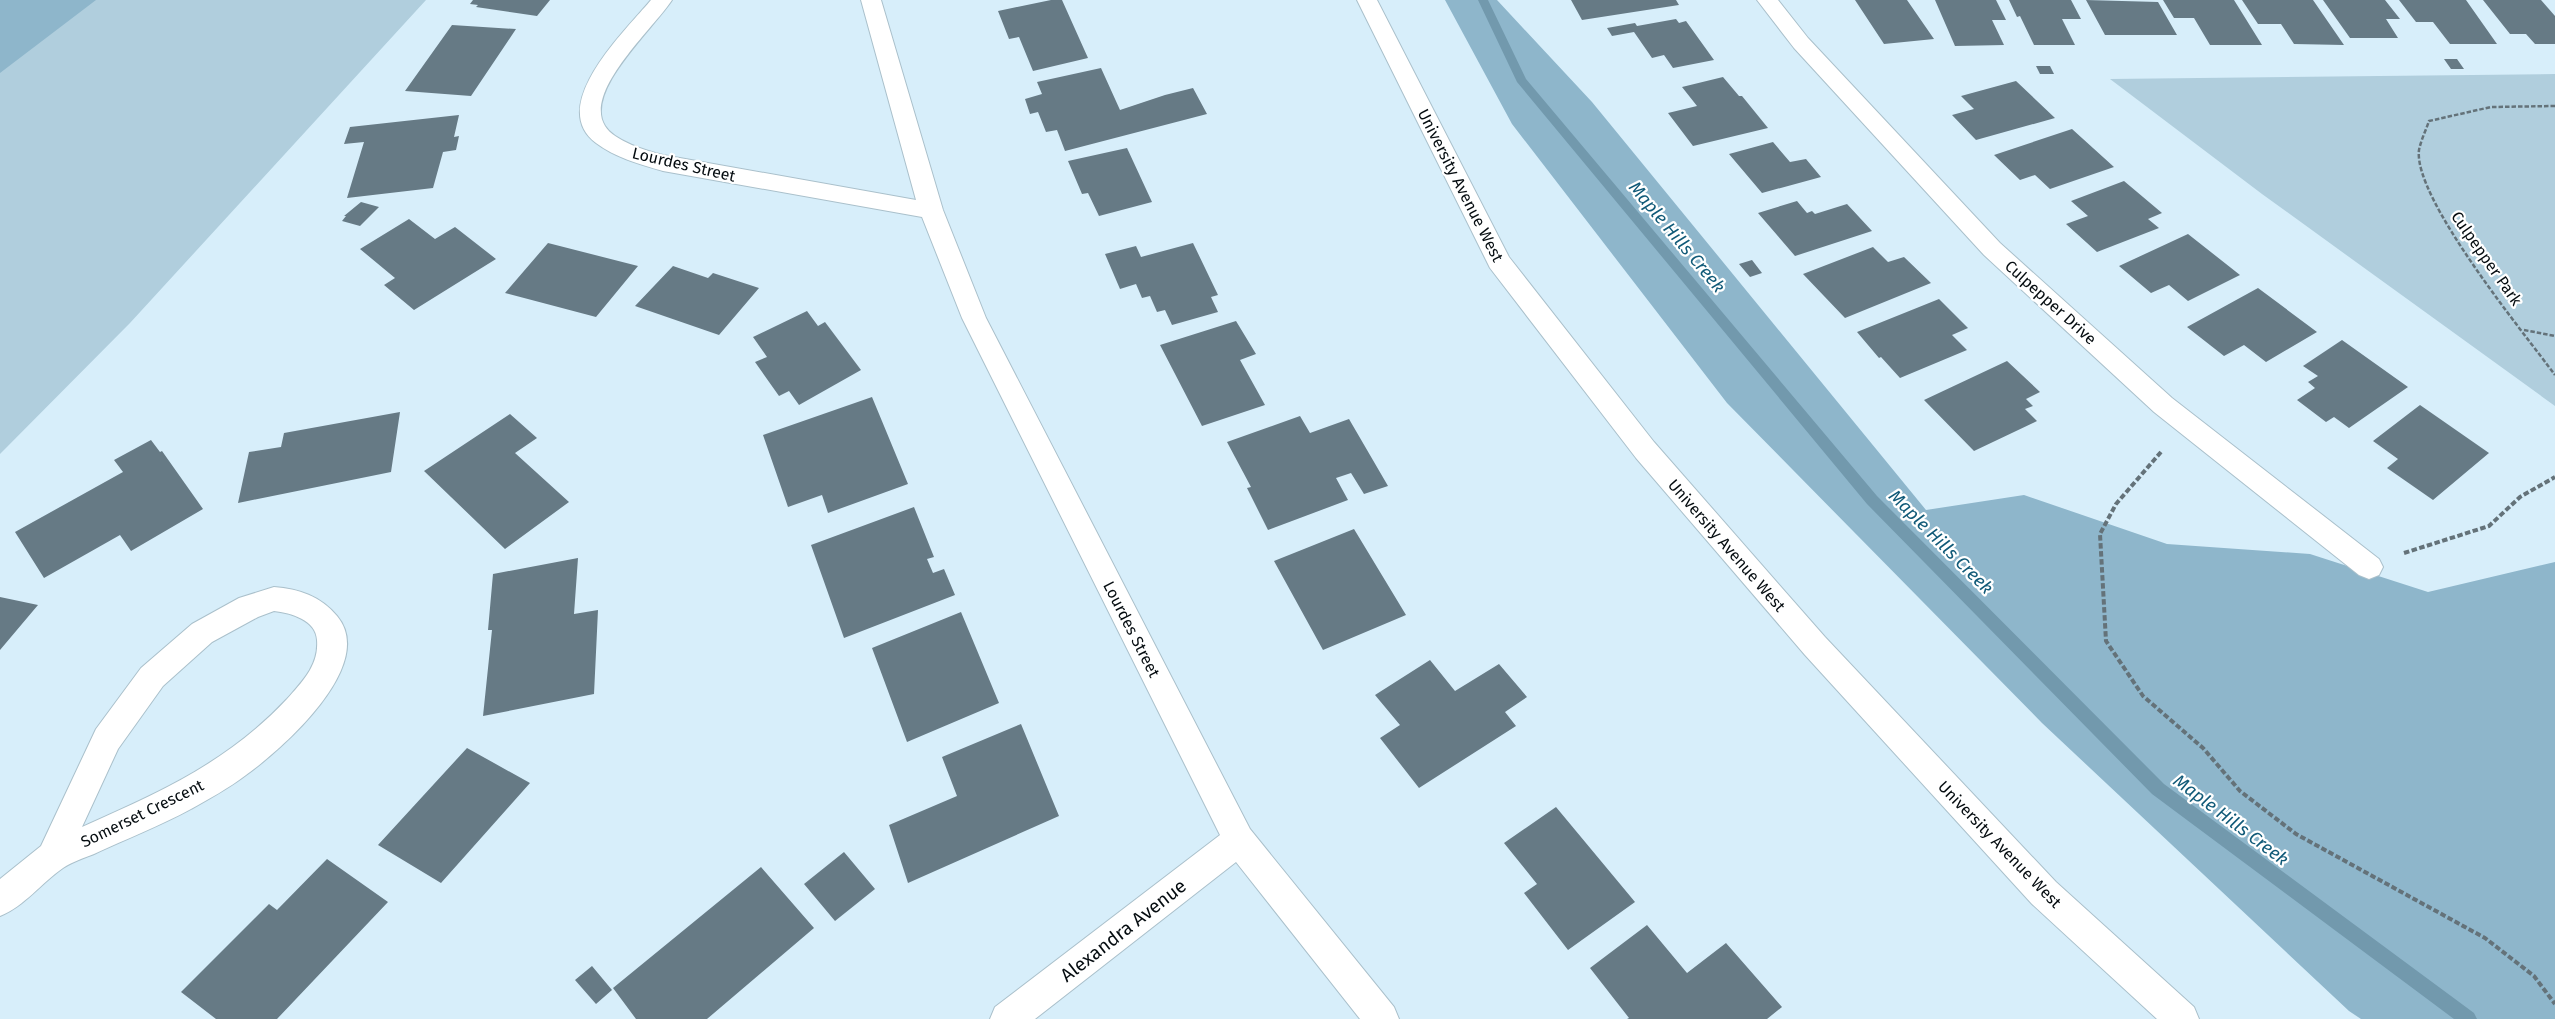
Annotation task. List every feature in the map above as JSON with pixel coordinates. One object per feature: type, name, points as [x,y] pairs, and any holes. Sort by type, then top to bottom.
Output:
[{"type":"street","name":"Lourdes Street","points":[[662,0],[604,74],[590,102],[592,123],[602,137],[626,150],[660,162],[841,197],[931,210]]},
{"type":"street","name":"Lourdes Street","points":[[871,0],[931,210],[974,318],[1239,840],[1382,1019]]},
{"type":"street","name":"University Avenue West","points":[[1367,0],[1499,262],[1644,450],[1814,646],[2044,893],[2182,1019]]},
{"type":"street","name":"Culpepper Drive","points":[[1767,0],[1801,43],[1992,249],[2186,423],[2369,567]]},
{"type":"street","name":"Somerset Crescent","points":[[0,900],[52,857],[179,799],[235,765],[282,725],[316,687],[333,654],[331,630],[317,613],[295,602],[274,599],[249,607],[202,633],[152,677],[107,739],[52,857]]},
{"type":"street","name":"Alexandra Avenue","points":[[1007,1019],[1239,840]]},
{"type":"path","name":"Culpepper Park","points":[[2555,106],[2514,104],[2464,110],[2428,121],[2420,151],[2427,188],[2452,233],[2555,375]]},
{"type":"path","points":[[2524,330],[2555,336]]},
{"type":"path","points":[[2186,423],[2116,504],[2100,534],[2106,641],[2143,696],[2204,748],[2240,791],[2296,834],[2485,938],[2534,976],[2555,1004]]},
{"type":"path","points":[[2369,567],[2440,540],[2489,526],[2520,497],[2555,477]]},
{"type":"shaded area","points":[[0,0],[426,0],[130,323],[0,454]]},
{"type":"shaded area","points":[[0,0],[96,0],[0,73]]},
{"type":"shaded area","points":[[1445,0],[1497,0],[1592,102],[1926,510],[2024,495],[2167,544],[2310,554],[2428,592],[2555,562],[2555,1019],[2361,1019],[2349,1011],[2042,723],[1727,403],[1512,124]]},
{"type":"shaded area","points":[[2555,74],[2555,406],[2262,194],[2110,79]]},
{"type":"building","points":[[473,0],[550,0],[537,16],[476,7],[478,5],[470,4]]},
{"type":"building","points":[[1051,0],[1062,0],[1088,58],[1033,71],[1019,37],[1009,39],[998,11]]},
{"type":"building","points":[[1571,0],[1676,0],[1679,5],[1582,20]]},
{"type":"building","points":[[1855,0],[1907,0],[1934,39],[1884,44]]},
{"type":"building","points":[[1935,0],[1996,0],[2006,20],[1992,20],[2004,45],[1955,46]]},
{"type":"building","points":[[2009,0],[2071,0],[2081,19],[2062,19],[2075,45],[2034,45],[2020,16],[2017,17]]},
{"type":"building","points":[[2086,0],[2158,2],[2177,35],[2105,35]]},
{"type":"building","points":[[2163,0],[2234,0],[2262,45],[2210,45],[2194,18],[2174,18]]},
{"type":"building","points":[[2242,0],[2313,0],[2344,45],[2294,44],[2281,24],[2258,24]]},
{"type":"building","points":[[2323,0],[2385,0],[2400,19],[2386,19],[2398,38],[2350,38]]},
{"type":"building","points":[[2399,0],[2466,0],[2497,44],[2450,44],[2433,22],[2416,22]]},
{"type":"building","points":[[2483,0],[2541,0],[2555,16],[2555,44],[2535,44],[2526,34],[2510,34]]},
{"type":"building","points":[[1676,19],[1679,23],[1686,21],[1714,60],[1673,68],[1664,55],[1652,58],[1634,32],[1612,36],[1607,28],[1635,23],[1637,26]]},
{"type":"building","points":[[452,25],[516,29],[471,96],[405,91]]},
{"type":"building","points":[[2444,59],[2457,59],[2464,69],[2451,69]]},
{"type":"building","points":[[2036,66],[2050,66],[2054,74],[2040,74]]},
{"type":"building","points":[[1101,68],[1120,110],[1193,88],[1207,114],[1065,151],[1057,130],[1046,132],[1038,112],[1030,114],[1025,99],[1042,94],[1037,82]]},
{"type":"building","points":[[1723,77],[1739,96],[1742,96],[1768,128],[1693,146],[1668,113],[1697,106],[1682,87]]},
{"type":"building","points":[[2016,81],[2055,118],[1976,140],[1952,115],[1974,109],[1961,96]]},
{"type":"building","points":[[459,115],[454,137],[459,136],[456,150],[443,152],[433,188],[347,198],[364,142],[344,144],[350,127]]},
{"type":"building","points":[[2072,129],[2114,167],[2050,189],[2035,175],[2020,180],[1994,155]]},
{"type":"building","points":[[1773,142],[1790,162],[1806,159],[1821,177],[1762,193],[1729,154]]},
{"type":"building","points":[[1127,148],[1152,202],[1099,216],[1088,193],[1082,194],[1068,161]]},
{"type":"building","points":[[2124,181],[2162,213],[2148,219],[2159,228],[2097,252],[2066,224],[2088,216],[2071,201]]},
{"type":"building","points":[[1797,201],[1807,213],[1812,211],[1815,214],[1847,204],[1872,231],[1795,256],[1758,213]]},
{"type":"building","points":[[361,202],[379,207],[360,226],[342,221],[346,216],[344,216]]},
{"type":"building","points":[[409,219],[435,239],[455,227],[496,259],[414,310],[384,285],[395,278],[360,249]]},
{"type":"building","points":[[2188,234],[2240,275],[2188,301],[2169,285],[2151,293],[2119,266]]},
{"type":"building","points":[[548,243],[638,266],[596,317],[505,293]]},
{"type":"building","points":[[1193,243],[1218,295],[1211,297],[1218,312],[1172,325],[1165,310],[1157,312],[1150,296],[1142,298],[1136,284],[1120,289],[1105,254],[1136,246],[1141,257]]},
{"type":"building","points":[[1873,247],[1888,262],[1904,257],[1931,283],[1845,318],[1803,274]]},
{"type":"building","points":[[1752,260],[1762,273],[1750,277],[1739,264]]},
{"type":"building","points":[[673,266],[708,278],[713,273],[759,288],[719,335],[635,306]]},
{"type":"building","points":[[2258,288],[2317,332],[2266,362],[2244,345],[2224,356],[2187,327]]},
{"type":"building","points":[[1939,299],[1968,328],[1952,335],[1967,350],[1900,378],[1881,357],[1879,358],[1857,332]]},
{"type":"building","points":[[807,311],[818,326],[825,322],[861,370],[799,405],[789,391],[779,396],[755,362],[767,357],[753,337]]},
{"type":"building","points":[[1236,321],[1256,354],[1240,360],[1265,405],[1202,426],[1160,345]]},
{"type":"building","points":[[2342,340],[2408,387],[2349,428],[2334,417],[2326,422],[2297,400],[2315,388],[2308,382],[2318,376],[2303,366]]},
{"type":"building","points":[[2007,361],[2040,392],[2026,399],[2033,406],[2025,409],[2037,421],[1974,451],[1924,400]]},
{"type":"building","points":[[872,397],[908,484],[828,513],[822,495],[788,507],[763,435]]},
{"type":"building","points":[[2420,405],[2489,453],[2433,500],[2387,468],[2398,459],[2373,441]]},
{"type":"building","points":[[400,412],[391,472],[238,503],[249,452],[281,447],[284,433]]},
{"type":"building","points":[[510,414],[537,438],[515,453],[569,502],[505,549],[424,471]]},
{"type":"building","points":[[1300,416],[1310,433],[1349,419],[1388,486],[1364,494],[1351,473],[1336,478],[1348,500],[1268,530],[1247,488],[1251,487],[1227,442]]},
{"type":"building","points":[[151,440],[160,452],[162,451],[203,509],[131,551],[120,535],[44,578],[15,532],[123,472],[114,460]]},
{"type":"building","points":[[914,507],[934,557],[927,559],[933,573],[944,569],[955,595],[844,638],[811,545]]},
{"type":"building","points":[[1354,529],[1406,615],[1323,650],[1274,561]]},
{"type":"building","points":[[578,558],[574,614],[598,610],[594,694],[483,716],[492,630],[488,630],[493,574]]},
{"type":"building","points":[[0,597],[38,605],[0,650]]},
{"type":"building","points":[[961,612],[999,703],[907,742],[872,648]]},
{"type":"building","points":[[1430,660],[1455,691],[1499,664],[1527,697],[1505,712],[1516,726],[1419,788],[1380,738],[1400,725],[1375,695]]},
{"type":"building","points":[[1021,724],[1059,816],[908,883],[889,825],[957,796],[942,757]]},
{"type":"building","points":[[467,748],[530,783],[441,883],[378,845]]},
{"type":"building","points":[[1556,807],[1635,902],[1568,950],[1524,893],[1537,884],[1504,843]]},
{"type":"building","points":[[844,852],[875,889],[835,921],[804,884]]},
{"type":"building","points":[[327,859],[388,902],[277,1019],[216,1019],[181,992],[269,904],[277,910]]},
{"type":"building","points":[[761,867],[814,928],[707,1019],[636,1019],[613,988]]},
{"type":"building","points":[[1647,925],[1687,973],[1726,943],[1782,1007],[1767,1019],[1627,1019],[1629,1018],[1590,968]]},
{"type":"building","points":[[592,966],[612,990],[596,1004],[575,980]]},
{"type":"waterway","name":"Maple Hills Creek","points":[[1483,0],[1521,80],[1872,500],[2158,789],[2468,1019]]}]
